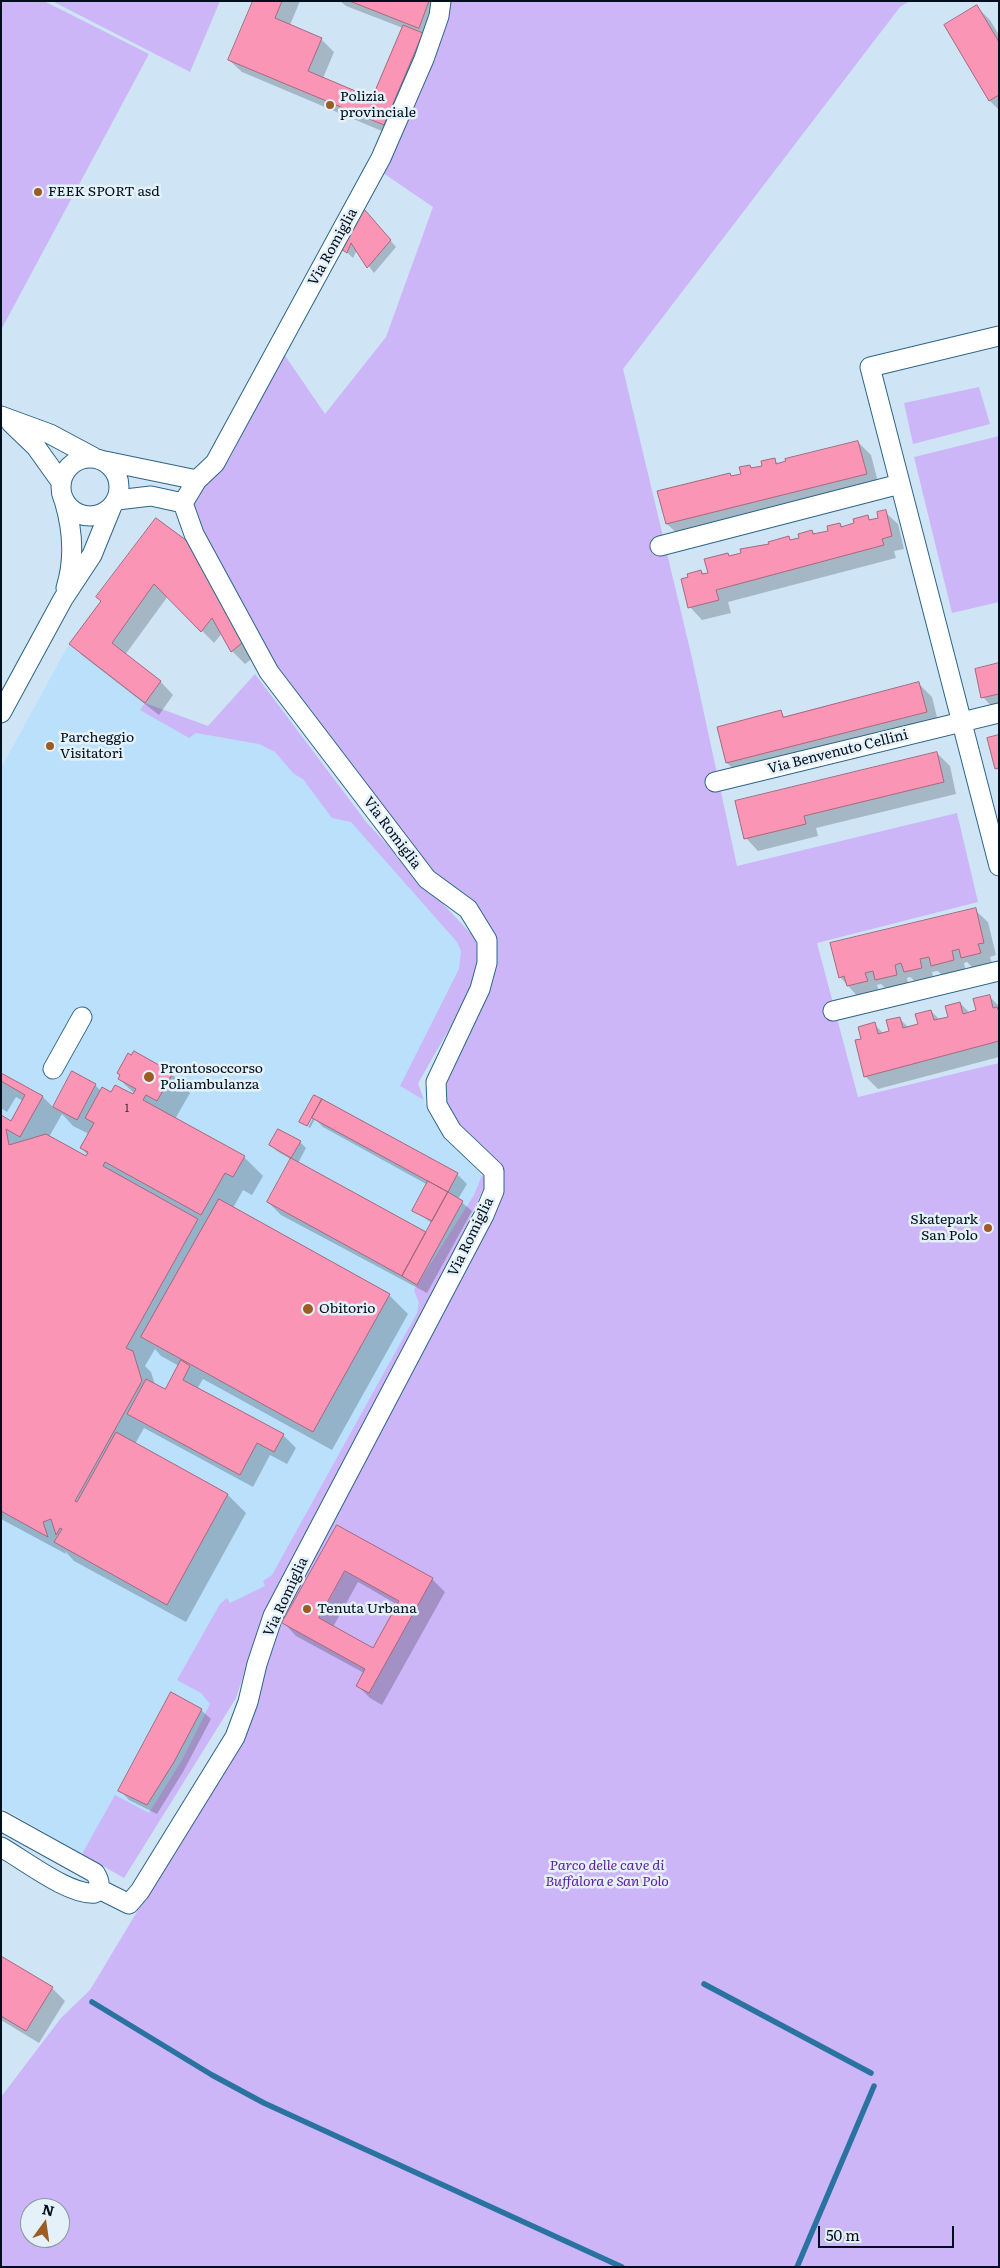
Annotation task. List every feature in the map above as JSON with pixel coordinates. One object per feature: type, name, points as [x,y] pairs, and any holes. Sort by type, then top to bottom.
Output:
[{"type":"street","name":"Via Romiglia","points":[[99,1889],[129,1904],[140,1891],[235,1737],[248,1702],[257,1664],[274,1616],[484,1215],[494,1191],[494,1171],[452,1131],[438,1105],[436,1082],[480,990],[487,963],[487,940],[468,909],[427,879],[269,672],[194,534],[183,503],[197,480],[215,463],[381,158],[424,60],[439,16],[441,1]]},
{"type":"street","points":[[999,336],[870,367],[999,866]]},
{"type":"street","points":[[1,713],[63,599],[92,555],[120,491],[117,474],[99,459],[50,434],[3,417]]},
{"type":"street","points":[[3,417],[36,447],[78,513],[96,516],[115,503],[151,496],[183,503]]},
{"type":"street","points":[[63,599],[72,560],[72,540],[63,491],[69,466],[84,458],[99,459],[197,480]]},
{"type":"street","points":[[660,546],[900,484]]},
{"type":"street","name":"Via Benvenuto Cellini","points":[[715,782],[999,713]]},
{"type":"street","points":[[833,1011],[999,971]]},
{"type":"street","points":[[53,1069],[82,1017]]},
{"type":"street","points":[[1,1821],[95,1873],[99,1880],[99,1889],[95,1894],[85,1894],[71,1889],[4,1849]]},
{"type":"street","points":[[4,1849],[28,1852],[46,1862],[57,1865],[68,1859]]},
{"type":"shaded area","points":[[69,644],[145,703],[208,726],[255,674],[367,823],[475,938],[472,989],[418,1084],[430,1117],[486,1180],[288,1567],[250,1655],[236,1698],[124,1878],[1,1807],[1,768]]},
{"type":"green space","name":"FEEK SPORT asd","points":[[1,1],[44,1],[149,54],[1,330]]},
{"type":"green space","points":[[52,1],[220,1],[190,72]]},
{"type":"green space","name":"Parco delle cave di Buffalora e San Polo","points":[[450,1],[910,1],[900,7],[623,369],[692,658],[737,866],[957,813],[978,902],[817,943],[858,1097],[999,1063],[999,2267],[1,2267],[1,2097],[61,2018],[90,1990],[240,1740],[276,1620],[502,1189],[501,1163],[458,1123],[447,1104],[446,1086],[477,1017],[496,966],[493,932],[474,901],[432,870],[274,670],[203,531],[194,504],[203,483],[229,460],[284,354],[325,414],[386,337],[433,207],[383,173],[422,89],[446,24]]},
{"type":"green space","points":[[979,387],[990,424],[913,444],[904,403]]},
{"type":"green space","points":[[999,436],[999,602],[952,613],[914,457]]},
{"type":"green space","points":[[255,674],[367,823],[475,938],[479,956],[472,989],[418,1083],[424,1100],[400,1086],[459,969],[461,951],[457,942],[351,822],[332,818],[303,779],[294,774],[275,752],[259,744],[196,733],[189,738],[140,710],[145,703],[208,726]]},
{"type":"green space","points":[[482,1175],[486,1180],[484,1188],[432,1297],[288,1567],[250,1655],[236,1698],[124,1878],[82,1854],[115,1795],[149,1813],[182,1760],[210,1704],[201,1693],[177,1680],[220,1604],[227,1598],[230,1603],[265,1586],[263,1581],[272,1575],[417,1313],[419,1303],[414,1290],[474,1195]]},
{"type":"building","points":[[253,1],[282,1],[275,18],[322,38],[308,71],[372,98],[403,25],[423,33],[384,125],[228,60]]},
{"type":"building","points":[[350,1],[429,1],[419,28]]},
{"type":"building","points":[[977,5],[999,42],[999,95],[989,101],[944,25]]},
{"type":"building","points":[[364,209],[391,240],[367,268],[351,243],[347,253],[338,247]]},
{"type":"building","points":[[858,441],[867,474],[666,524],[657,491],[730,473],[731,476],[741,474],[739,467],[750,465],[751,468],[762,466],[761,461],[775,458],[776,464],[786,461],[785,459]]},
{"type":"building","points":[[886,510],[892,536],[882,539],[884,545],[716,590],[719,600],[688,608],[681,579],[688,577],[687,574],[701,570],[702,574],[708,573],[704,559],[728,553],[729,556],[741,553],[740,549],[769,544],[768,542],[789,536],[790,540],[799,538],[798,534],[812,530],[813,534],[828,531],[827,526],[840,523],[841,527],[854,523],[853,519],[868,515],[869,520],[878,518],[877,512]]},
{"type":"building","points":[[156,518],[194,546],[247,639],[231,652],[212,618],[201,632],[154,584],[112,643],[161,681],[145,703],[69,644],[101,601],[96,597]]},
{"type":"building","points":[[999,663],[999,694],[981,698],[975,669]]},
{"type":"building","points":[[919,682],[927,712],[726,763],[717,727],[781,710],[783,717]]},
{"type":"building","points":[[999,735],[999,768],[995,769],[987,738]]},
{"type":"building","points":[[937,752],[944,782],[804,816],[806,824],[744,839],[735,801]]},
{"type":"building","points":[[976,908],[984,943],[978,944],[981,953],[961,958],[959,949],[952,951],[954,960],[931,966],[929,957],[920,959],[922,968],[904,972],[901,963],[895,965],[897,975],[875,980],[873,971],[865,973],[868,981],[847,986],[844,976],[839,978],[830,943]]},
{"type":"building","points":[[990,995],[993,1008],[997,1007],[999,1012],[999,1041],[864,1077],[855,1040],[861,1039],[858,1027],[875,1022],[878,1034],[889,1031],[886,1020],[900,1017],[903,1028],[918,1024],[915,1014],[931,1010],[934,1020],[948,1017],[945,1006],[960,1002],[963,1014],[976,1010],[973,999]]},
{"type":"building","points":[[134,1051],[173,1073],[157,1101],[146,1095],[143,1100],[245,1156],[233,1177],[225,1173],[201,1215],[105,1162],[103,1166],[198,1219],[126,1348],[133,1351],[142,1381],[75,1501],[77,1502],[116,1432],[228,1494],[167,1605],[54,1542],[62,1529],[60,1528],[56,1535],[51,1519],[43,1522],[48,1537],[1,1511],[1,1115],[11,1121],[25,1095],[1,1081],[1,1073],[43,1096],[20,1137],[6,1129],[9,1145],[46,1134],[86,1156],[88,1152],[80,1148],[94,1123],[85,1118],[102,1087],[111,1092],[115,1085],[133,1094],[136,1089],[118,1079],[120,1075],[117,1073],[128,1053],[131,1055]]},
{"type":"building","points":[[72,1071],[96,1084],[77,1120],[53,1107]]},
{"type":"building","points":[[314,1095],[322,1099],[307,1126],[299,1122]]},
{"type":"building","points":[[322,1099],[458,1173],[448,1192],[312,1118]]},
{"type":"building","points":[[278,1129],[301,1141],[291,1158],[269,1145]]},
{"type":"building","points":[[291,1158],[426,1232],[402,1276],[267,1202]]},
{"type":"building","points":[[428,1181],[448,1192],[432,1221],[412,1211]]},
{"type":"building","points":[[448,1192],[463,1201],[417,1285],[402,1276]]},
{"type":"building","points":[[219,1199],[390,1294],[313,1432],[141,1337]]},
{"type":"building","points":[[181,1360],[190,1366],[183,1380],[284,1434],[274,1452],[257,1443],[240,1475],[127,1414],[146,1379],[165,1389]]},
{"type":"building","name":"Tenuta Urbana","points":[[337,1525],[433,1578],[369,1693],[356,1686],[365,1669],[282,1623]],"holes":[[[345,1571],[399,1601],[373,1648],[319,1618]]]},
{"type":"building","points":[[171,1692],[202,1709],[174,1762],[147,1805],[118,1791]]},
{"type":"building","points":[[1,1956],[53,1987],[26,2031],[1,2016]]},
{"type":"waterway","points":[[704,1984],[871,2073]]},
{"type":"waterway","points":[[92,2002],[212,2075],[264,2103],[622,2267]]},
{"type":"waterway","points":[[797,2267],[874,2086]]},
{"type":"place","name":"Polizia provinciale","points":[[330,105]]},
{"type":"place","name":"FEEK SPORT asd","points":[[38,192]]},
{"type":"place","name":"Parcheggio Visitatori","points":[[50,746]]},
{"type":"place","name":"Prontosoccorso Poliambulanza","points":[[149,1077]]},
{"type":"place","name":"Skatepark San Polo","points":[[988,1228]]},
{"type":"place","name":"Obitorio","points":[[308,1309]]},
{"type":"place","name":"Tenuta Urbana","points":[[307,1609]]}]
